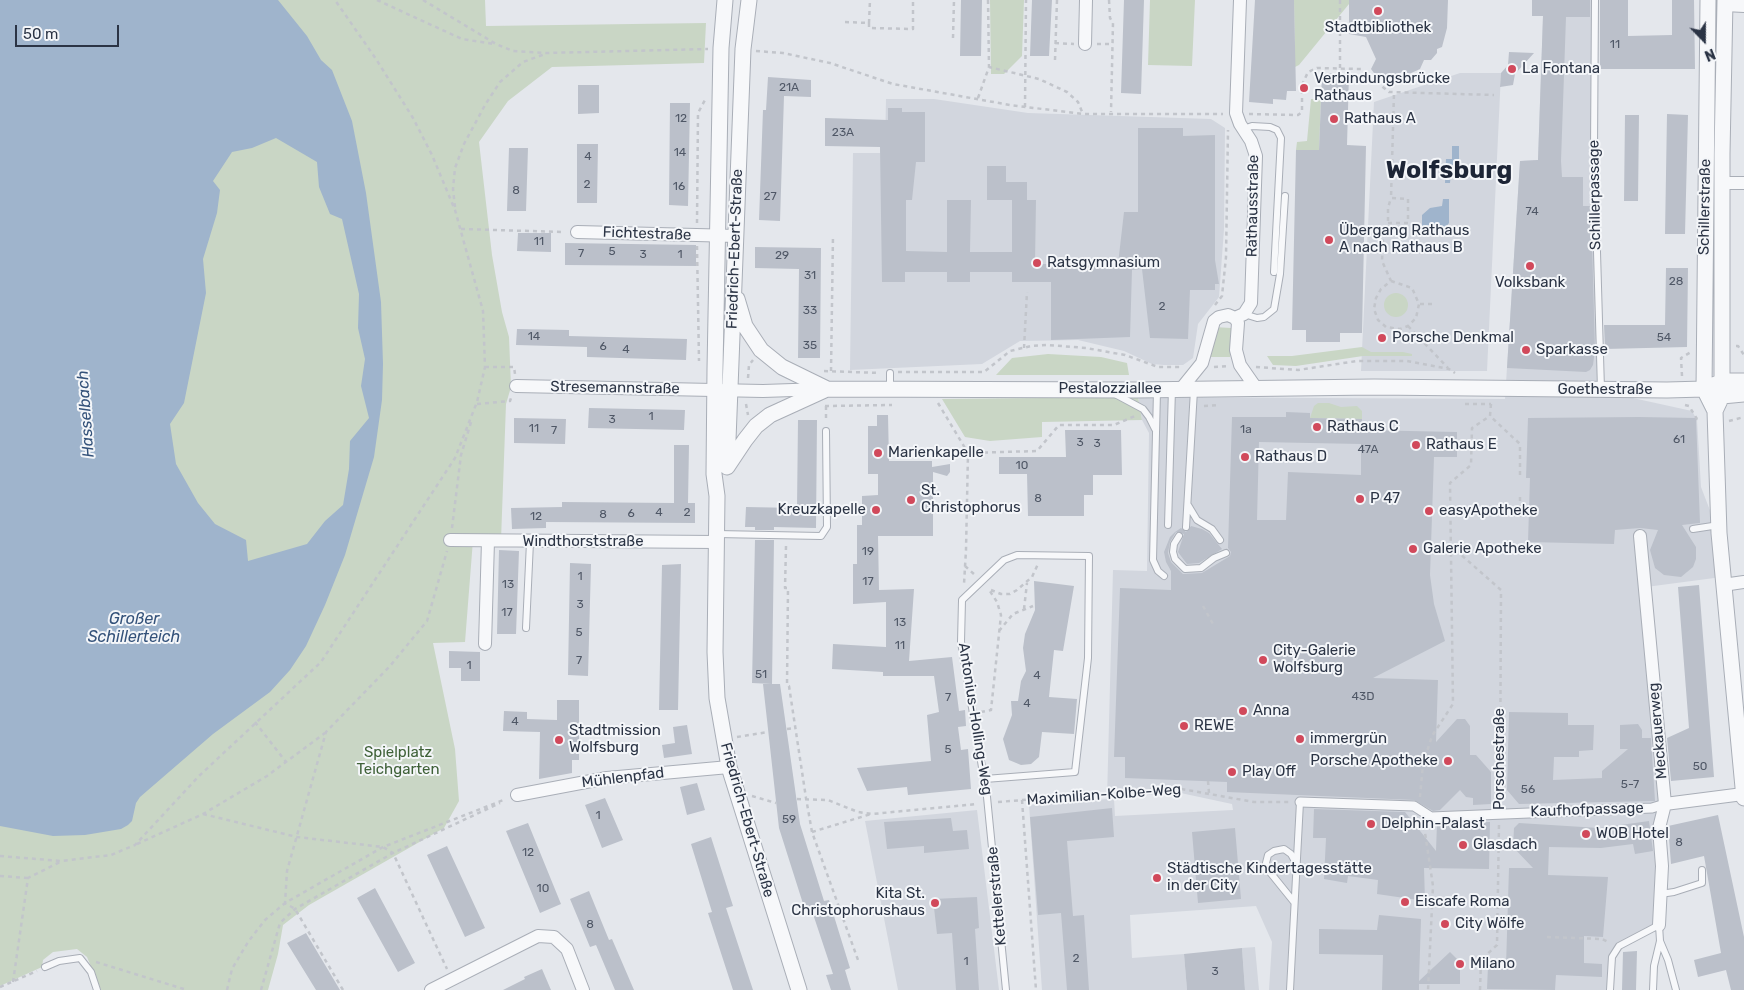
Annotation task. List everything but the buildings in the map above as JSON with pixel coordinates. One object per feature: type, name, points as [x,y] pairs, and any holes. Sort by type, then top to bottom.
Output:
[{"type":"street","name":"Friedrich-Ebert-Straße","points":[[717,496],[727,468],[722,390],[715,48],[725,0]]},
{"type":"street","name":"Friedrich-Ebert-Straße","points":[[749,0],[743,50],[735,293],[722,390],[714,474],[717,496],[715,652],[717,698],[729,767],[799,990]]},
{"type":"street","points":[[1085,44],[1086,0]]},
{"type":"street","name":"Rathausstraße","points":[[1240,0],[1232,114],[1251,141],[1256,156],[1251,303],[1239,316],[1237,358],[1244,374],[1256,388]]},
{"type":"street","name":"Schillerstraße","points":[[1708,0],[1704,389],[1715,411]]},
{"type":"street","points":[[1725,3],[1744,6]]},
{"type":"street","name":"Schillerstraße","points":[[1725,3],[1723,388],[1715,411],[1723,585],[1744,798]]},
{"type":"street","points":[[1723,183],[1744,184]]},
{"type":"street","name":"Fichtestraße","points":[[577,232],[736,236]]},
{"type":"street","points":[[735,293],[745,326],[761,350],[782,367],[826,388]]},
{"type":"street","points":[[1176,389],[1202,363],[1214,321],[1219,317],[1228,315],[1239,316]]},
{"type":"street","name":"Goethestraße","points":[[1506,389],[1601,391],[1704,389],[1723,388],[1744,381]]},
{"type":"street","name":"Stresemannstraße","points":[[516,386],[722,390]]},
{"type":"street","points":[[727,468],[756,426],[770,415],[826,388]]},
{"type":"street","name":"Pestalozziallee","points":[[722,390],[826,388],[1108,390],[1256,388],[1506,389]]},
{"type":"street","name":"Goethestraße","points":[[1723,388],[1744,394]]},
{"type":"street","name":"Meckauerweg","points":[[1640,536],[1665,804],[1659,828],[1662,866],[1659,925]]},
{"type":"street","name":"Windthorststraße","points":[[450,540],[530,542],[716,538]]},
{"type":"street","points":[[486,644],[488,541]]},
{"type":"street","points":[[1723,585],[1744,582]]},
{"type":"street","name":"Mühlenpfad","points":[[517,795],[607,778],[729,767]]},
{"type":"street","name":"Kaufhofpassage","points":[[1416,808],[1431,817],[1652,808],[1665,804],[1744,794]]},
{"type":"street","points":[[1300,802],[1416,808]]},
{"type":"street","points":[[430,990],[538,936],[554,937],[567,949],[583,990]]},
{"type":"lane","name":"Schillerpassage","points":[[1595,0],[1594,149],[1601,391]]},
{"type":"lane","points":[[1243,129],[1252,126],[1270,127],[1277,130],[1281,138],[1274,272]]},
{"type":"lane","points":[[1239,316],[1264,317],[1274,309],[1280,274],[1285,196]]},
{"type":"lane","points":[[890,372],[890,388]]},
{"type":"lane","points":[[1164,576],[1158,571],[1153,560],[1156,433],[1176,389]]},
{"type":"lane","points":[[1176,389],[1188,505],[1186,527]]},
{"type":"lane","points":[[1168,525],[1176,389]]},
{"type":"lane","points":[[1108,390],[1143,409],[1156,433]]},
{"type":"lane","points":[[716,538],[822,536],[827,527],[826,430]]},
{"type":"lane","points":[[1188,505],[1197,520],[1212,529],[1220,540]]},
{"type":"lane","points":[[1693,529],[1719,525]]},
{"type":"lane","points":[[1179,536],[1174,544],[1173,552],[1175,559],[1185,569],[1201,568],[1214,558],[1226,554]]},
{"type":"lane","points":[[526,628],[530,542]]},
{"type":"lane","points":[[962,600],[1004,560],[1017,555],[1089,556],[1088,658],[1075,772],[985,779]]},
{"type":"lane","name":"Antonius-Holling-Weg","points":[[962,600],[961,642],[988,803]]},
{"type":"lane","points":[[1290,990],[1300,802]]},
{"type":"lane","name":"Kettelerstraße","points":[[988,803],[1006,990]]},
{"type":"lane","points":[[1294,902],[1269,871],[1266,863],[1268,855],[1274,850],[1284,849],[1291,854],[1296,863]]},
{"type":"lane","points":[[1660,894],[1674,892],[1702,882],[1702,870]]},
{"type":"lane","points":[[1610,990],[1612,957],[1619,946],[1659,925],[1660,941],[1654,966],[1653,990]]},
{"type":"lane","points":[[1660,941],[1668,960],[1676,990]]},
{"type":"lane","points":[[46,967],[59,961],[80,958],[91,972],[97,990]]},
{"type":"path","points":[[0,856],[61,861],[111,855],[202,814],[267,776],[326,732],[390,666],[427,621],[450,540],[461,455],[485,367],[483,311],[455,210],[432,155],[413,118],[371,51],[335,0]]},
{"type":"path","points":[[377,0],[462,39],[496,44]]},
{"type":"path","points":[[423,0],[496,44],[513,51],[546,54],[715,48]]},
{"type":"path","points":[[870,0],[869,28],[913,29],[913,0]]},
{"type":"path","points":[[953,38],[954,0]]},
{"type":"path","points":[[978,98],[989,67],[988,0]]},
{"type":"path","points":[[1025,107],[1026,0]]},
{"type":"path","points":[[1054,60],[1057,0]]},
{"type":"path","points":[[1109,0],[1110,18],[1113,23],[1111,113]]},
{"type":"path","points":[[1340,0],[1340,68]]},
{"type":"path","points":[[845,22],[869,23]]},
{"type":"path","points":[[709,58],[715,48]]},
{"type":"path","points":[[743,50],[783,53],[830,63],[893,84],[1025,107],[1083,114],[1298,115],[1302,112],[1302,91]]},
{"type":"path","points":[[455,210],[453,188],[455,168],[464,144],[485,104],[500,82],[524,62],[546,54]]},
{"type":"path","points":[[989,67],[1025,75],[1067,92],[1078,102],[1083,114]]},
{"type":"path","points":[[1302,85],[1312,70],[1361,69],[1389,92],[1394,93],[1494,95]]},
{"type":"path","points":[[699,362],[698,113],[709,93]]},
{"type":"path","points":[[1391,281],[1384,285],[1376,298],[1374,309],[1378,320],[1392,329],[1408,326],[1416,318],[1419,304],[1412,288],[1391,281],[1382,261],[1383,238],[1388,231],[1391,198],[1394,93]]},
{"type":"path","points":[[1211,309],[1222,296],[1226,257],[1232,114]]},
{"type":"path","points":[[1388,223],[1408,224],[1408,198],[1391,198]]},
{"type":"path","points":[[461,229],[577,232]]},
{"type":"path","points":[[831,371],[833,235]]},
{"type":"path","points":[[1024,348],[1027,292]]},
{"type":"path","points":[[1419,304],[1433,304]]},
{"type":"path","points":[[1408,326],[1449,369]]},
{"type":"path","points":[[477,402],[510,401],[516,386],[514,367],[485,367]]},
{"type":"path","points":[[821,370],[938,372]]},
{"type":"path","points":[[135,845],[199,776],[321,662],[455,458],[477,402]]},
{"type":"path","points":[[1490,416],[1491,402]]},
{"type":"path","points":[[938,404],[968,453],[965,566],[962,600]]},
{"type":"path","points":[[817,406],[900,405]]},
{"type":"path","points":[[826,406],[826,430]]},
{"type":"path","points":[[968,453],[1037,451],[1060,425],[1114,425],[1138,414],[1143,409]]},
{"type":"path","points":[[1490,416],[1520,444],[1520,477]]},
{"type":"path","points":[[1428,990],[1433,886],[1426,830],[1416,808],[1423,764],[1432,736],[1453,704],[1450,483],[1471,464],[1472,428],[1490,416]]},
{"type":"path","points":[[1520,497],[1520,520]]},
{"type":"path","points":[[786,537],[786,588],[788,588],[787,685],[789,686],[806,798],[812,832],[858,960]]},
{"type":"path","name":"Porschestraße","points":[[1450,545],[1501,590],[1500,814],[1497,945],[1481,960],[1480,990]]},
{"type":"path","points":[[990,590],[1001,594],[1010,594],[1027,583],[1037,569],[1040,556]]},
{"type":"path","points":[[965,566],[990,590],[997,602],[1001,615],[991,710],[974,713]]},
{"type":"path","points":[[1024,609],[1027,583]]},
{"type":"path","points":[[999,632],[1013,614],[1033,606]]},
{"type":"path","points":[[1203,606],[1213,624]]},
{"type":"path","points":[[255,722],[286,762]]},
{"type":"path","points":[[787,729],[795,728]]},
{"type":"path","points":[[285,903],[287,871],[326,732]]},
{"type":"path","points":[[723,739],[768,732]]},
{"type":"path","points":[[1208,781],[1209,793]]},
{"type":"path","name":"Maximilian-Kolbe-Weg","points":[[797,799],[828,800],[858,812],[872,814],[1176,788],[1254,802],[1300,802]]},
{"type":"path","points":[[228,990],[232,969],[248,942],[265,920],[285,903],[383,847],[517,795]]},
{"type":"path","points":[[261,990],[280,924],[296,909],[393,853],[517,795]]},
{"type":"path","points":[[739,800],[753,796],[776,803]]},
{"type":"path","points":[[1022,800],[1036,990]]},
{"type":"path","points":[[202,814],[297,836],[383,847],[393,853],[452,978]]},
{"type":"path","points":[[812,832],[872,814]]},
{"type":"path","points":[[0,876],[28,878],[61,861]]},
{"type":"path","points":[[13,982],[28,878]]},
{"type":"path","points":[[285,903],[296,909],[343,990]]},
{"type":"path","points":[[1547,937],[1602,940],[1619,946]]},
{"type":"path","points":[[80,958],[187,990]]},
{"type":"path","points":[[0,987],[46,967]]},
{"type":"shaded area","points":[[1532,0],[1594,0],[1601,391],[1692,411],[1697,420],[1701,487],[1719,534],[1722,577],[1646,587],[1662,804],[1656,923],[1617,945],[1608,990],[1269,990],[1272,942],[1256,906],[1130,915],[1132,958],[1184,954],[1187,990],[1042,990],[1029,805],[1107,799],[1113,570],[1147,571],[1149,433],[1142,420],[1138,397],[1505,399],[1520,161],[1538,160],[1543,16],[1532,16]],"holes":[[[1176,792],[1232,804],[1233,810],[1115,816],[1114,799]]]},
{"type":"shaded area","points":[[1460,73],[1501,73],[1487,371],[1361,371],[1374,102]]},
{"type":"shaded area","name":"Ratsgymnasium","points":[[886,99],[934,99],[1028,113],[1211,119],[1225,128],[1224,229],[1219,297],[1198,324],[1193,358],[1183,365],[1152,364],[1124,351],[1078,340],[1020,341],[982,364],[850,370],[853,153],[880,153],[880,149],[885,149]]},
{"type":"shaded area","name":"Kita St. Christophorushaus","points":[[977,810],[999,990],[898,990],[865,821]]},
{"type":"shaded area","points":[[1255,947],[1259,990],[1245,990],[1242,948]]},
{"type":"green space","name":"Spielplatz Teichgarten","points":[[0,0],[485,0],[486,26],[706,23],[704,63],[552,67],[508,101],[479,142],[492,255],[502,312],[509,337],[511,387],[506,404],[501,540],[473,540],[465,642],[433,643],[455,749],[459,801],[444,828],[309,905],[283,925],[278,954],[268,990],[101,990],[87,957],[77,949],[53,952],[43,960],[42,967],[0,986]]},
{"type":"green space","points":[[990,0],[1024,0],[1022,56],[1004,74],[991,74]]},
{"type":"green space","points":[[1150,0],[1195,0],[1192,66],[1148,65]]},
{"type":"green space","points":[[1294,0],[1349,0],[1349,4],[1299,65],[1295,67]]},
{"type":"green space","points":[[1311,99],[1321,99],[1319,150],[1296,150],[1297,142],[1307,141]]},
{"type":"green space","points":[[1396,293],[1405,296],[1408,305],[1405,314],[1396,317],[1387,314],[1384,305],[1387,296]]},
{"type":"green space","points":[[1214,327],[1231,328],[1230,357],[1210,357]]},
{"type":"green space","points":[[1362,347],[1371,352],[1403,352],[1412,354],[1412,356],[1363,356],[1296,366],[1273,365],[1267,356],[1292,356]]},
{"type":"green space","points":[[1048,354],[1101,357],[1127,363],[1129,375],[996,375],[1012,358]]},
{"type":"green space","points":[[1138,397],[1142,420],[1042,422],[1042,437],[990,441],[965,437],[942,399]]},
{"type":"green space","points":[[1318,403],[1329,403],[1341,407],[1357,406],[1362,411],[1362,419],[1310,418],[1314,406]]},
{"type":"water","name":"Großer Schillerteich","points":[[0,0],[278,0],[307,36],[321,60],[332,70],[352,121],[366,193],[381,302],[382,400],[374,457],[345,555],[306,646],[290,670],[270,692],[213,734],[140,797],[136,803],[132,821],[128,825],[121,829],[85,835],[53,836],[0,826]],"holes":[[[276,138],[317,162],[319,187],[330,214],[342,219],[359,294],[358,328],[365,359],[361,386],[369,418],[350,441],[349,469],[343,505],[325,521],[307,544],[248,561],[246,540],[215,524],[198,503],[176,464],[170,424],[184,403],[206,293],[203,259],[217,213],[220,190],[213,181],[232,152],[252,148]]]},
{"type":"water","points":[[1452,146],[1459,146],[1459,173],[1451,173],[1450,183],[1445,183],[1446,159],[1452,159]]},
{"type":"water","points":[[1443,199],[1449,199],[1449,223],[1441,233],[1429,234],[1422,226],[1422,215],[1430,208],[1442,206]]},
{"type":"place","name":"Stadtbibliothek","points":[[1378,11]]},
{"type":"place","name":"La Fontana","points":[[1512,69]]},
{"type":"place","name":"Verbindungsbrücke Rathaus","points":[[1304,88]]},
{"type":"place","name":"Rathaus A","points":[[1334,119]]},
{"type":"place","name":"Übergang Rathaus A nach Rathaus B","points":[[1329,240]]},
{"type":"place","name":"Ratsgymnasium","points":[[1037,263]]},
{"type":"place","name":"Volksbank","points":[[1530,266]]},
{"type":"place","name":"Porsche Denkmal","points":[[1382,338]]},
{"type":"place","name":"Sparkasse","points":[[1526,350]]},
{"type":"place","name":"Rathaus C","points":[[1317,427]]},
{"type":"place","name":"Rathaus E","points":[[1416,445]]},
{"type":"place","name":"Marienkapelle","points":[[878,453]]},
{"type":"place","name":"Rathaus D","points":[[1245,457]]},
{"type":"place","name":"P 47","points":[[1360,499]]},
{"type":"place","name":"St. Christophorus","points":[[911,500]]},
{"type":"place","name":"Kreuzkapelle","points":[[876,510]]},
{"type":"place","name":"easyApotheke","points":[[1429,511]]},
{"type":"place","name":"Galerie Apotheke","points":[[1413,549]]},
{"type":"place","name":"City-Galerie Wolfsburg","points":[[1263,660]]},
{"type":"place","name":"Anna","points":[[1243,711]]},
{"type":"place","name":"REWE","points":[[1184,726]]},
{"type":"place","name":"immergrün","points":[[1300,739]]},
{"type":"place","name":"Stadtmission Wolfsburg","points":[[559,740]]},
{"type":"place","name":"Porsche Apotheke","points":[[1448,761]]},
{"type":"place","name":"Play Off","points":[[1232,772]]},
{"type":"place","name":"Delphin-Palast","points":[[1371,824]]},
{"type":"place","name":"WOB Hotel","points":[[1586,834]]},
{"type":"place","name":"Glasdach","points":[[1463,845]]},
{"type":"place","name":"Städtische Kindertagesstätte in der City","points":[[1157,878]]},
{"type":"place","name":"Eiscafe Roma","points":[[1405,902]]},
{"type":"place","name":"Kita St. Christophorushaus","points":[[935,903]]},
{"type":"place","name":"City Wölfe","points":[[1445,924]]},
{"type":"place","name":"Milano","points":[[1460,964]]},
{"type":"district","name":"Wolfsburg","points":[[1449,171]]},
{"type":"water label","name":"Hasselbach","points":[[86,414]]}]
